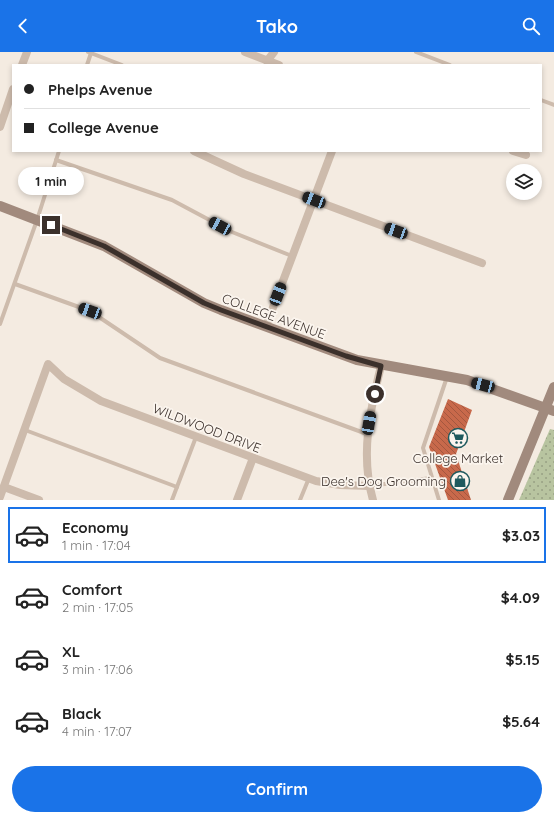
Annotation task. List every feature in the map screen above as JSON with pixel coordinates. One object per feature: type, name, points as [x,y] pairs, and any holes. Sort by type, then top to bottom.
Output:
[{"type":"street","points":[[22,64],[26,52]]},
{"type":"street","points":[[245,52],[276,64]]},
{"type":"street","points":[[267,61],[274,52]]},
{"type":"street","points":[[0,127],[12,92]]},
{"type":"street","points":[[196,152],[244,174],[482,263]]},
{"type":"street","points":[[266,326],[332,152]]},
{"type":"street","points":[[516,152],[526,156]]},
{"type":"street","name":"COLLEGE AVENUE","points":[[0,206],[104,246],[204,303],[357,360],[381,366],[447,377],[483,385],[550,409]]},
{"type":"street","name":"WILDWOOD DRIVE","points":[[25,430],[48,364],[64,379],[101,401],[308,478],[327,483],[369,486]]},
{"type":"street","points":[[373,500],[369,486],[366,451],[367,434],[381,366]]},
{"type":"street","points":[[508,500],[550,409],[554,387]]},
{"type":"street","points":[[0,497],[25,430]]},
{"type":"street","points":[[237,500],[253,458]]},
{"type":"street","points":[[4,487],[39,500]]},
{"type":"lane","points":[[416,52],[447,64]]},
{"type":"lane","points":[[87,64],[90,53],[119,64]]},
{"type":"lane","points":[[542,100],[554,105]]},
{"type":"lane","points":[[0,324],[37,220],[59,152]]},
{"type":"lane","points":[[56,160],[172,200],[232,232],[293,256]]},
{"type":"lane","points":[[15,284],[90,311],[160,358],[367,434]]},
{"type":"lane","points":[[439,500],[422,448],[447,377]]},
{"type":"lane","points":[[25,430],[177,487]]},
{"type":"lane","points":[[172,500],[196,436]]},
{"type":"lane","points":[[300,500],[308,478]]},
{"type":"lane","points":[[369,486],[431,478]]},
{"type":"green space","points":[[550,429],[554,430],[554,500],[519,500]]},
{"type":"building","points":[[448,399],[472,410],[456,454],[471,500],[448,500],[429,447]]},
{"type":"place","name":"College Market","points":[[458,438]]},
{"type":"place","name":"Dee's Dog Grooming","points":[[460,481]]},
{"type":"route","points":[[51,225],[104,246],[204,303],[357,360],[381,366],[375,394]]}]
